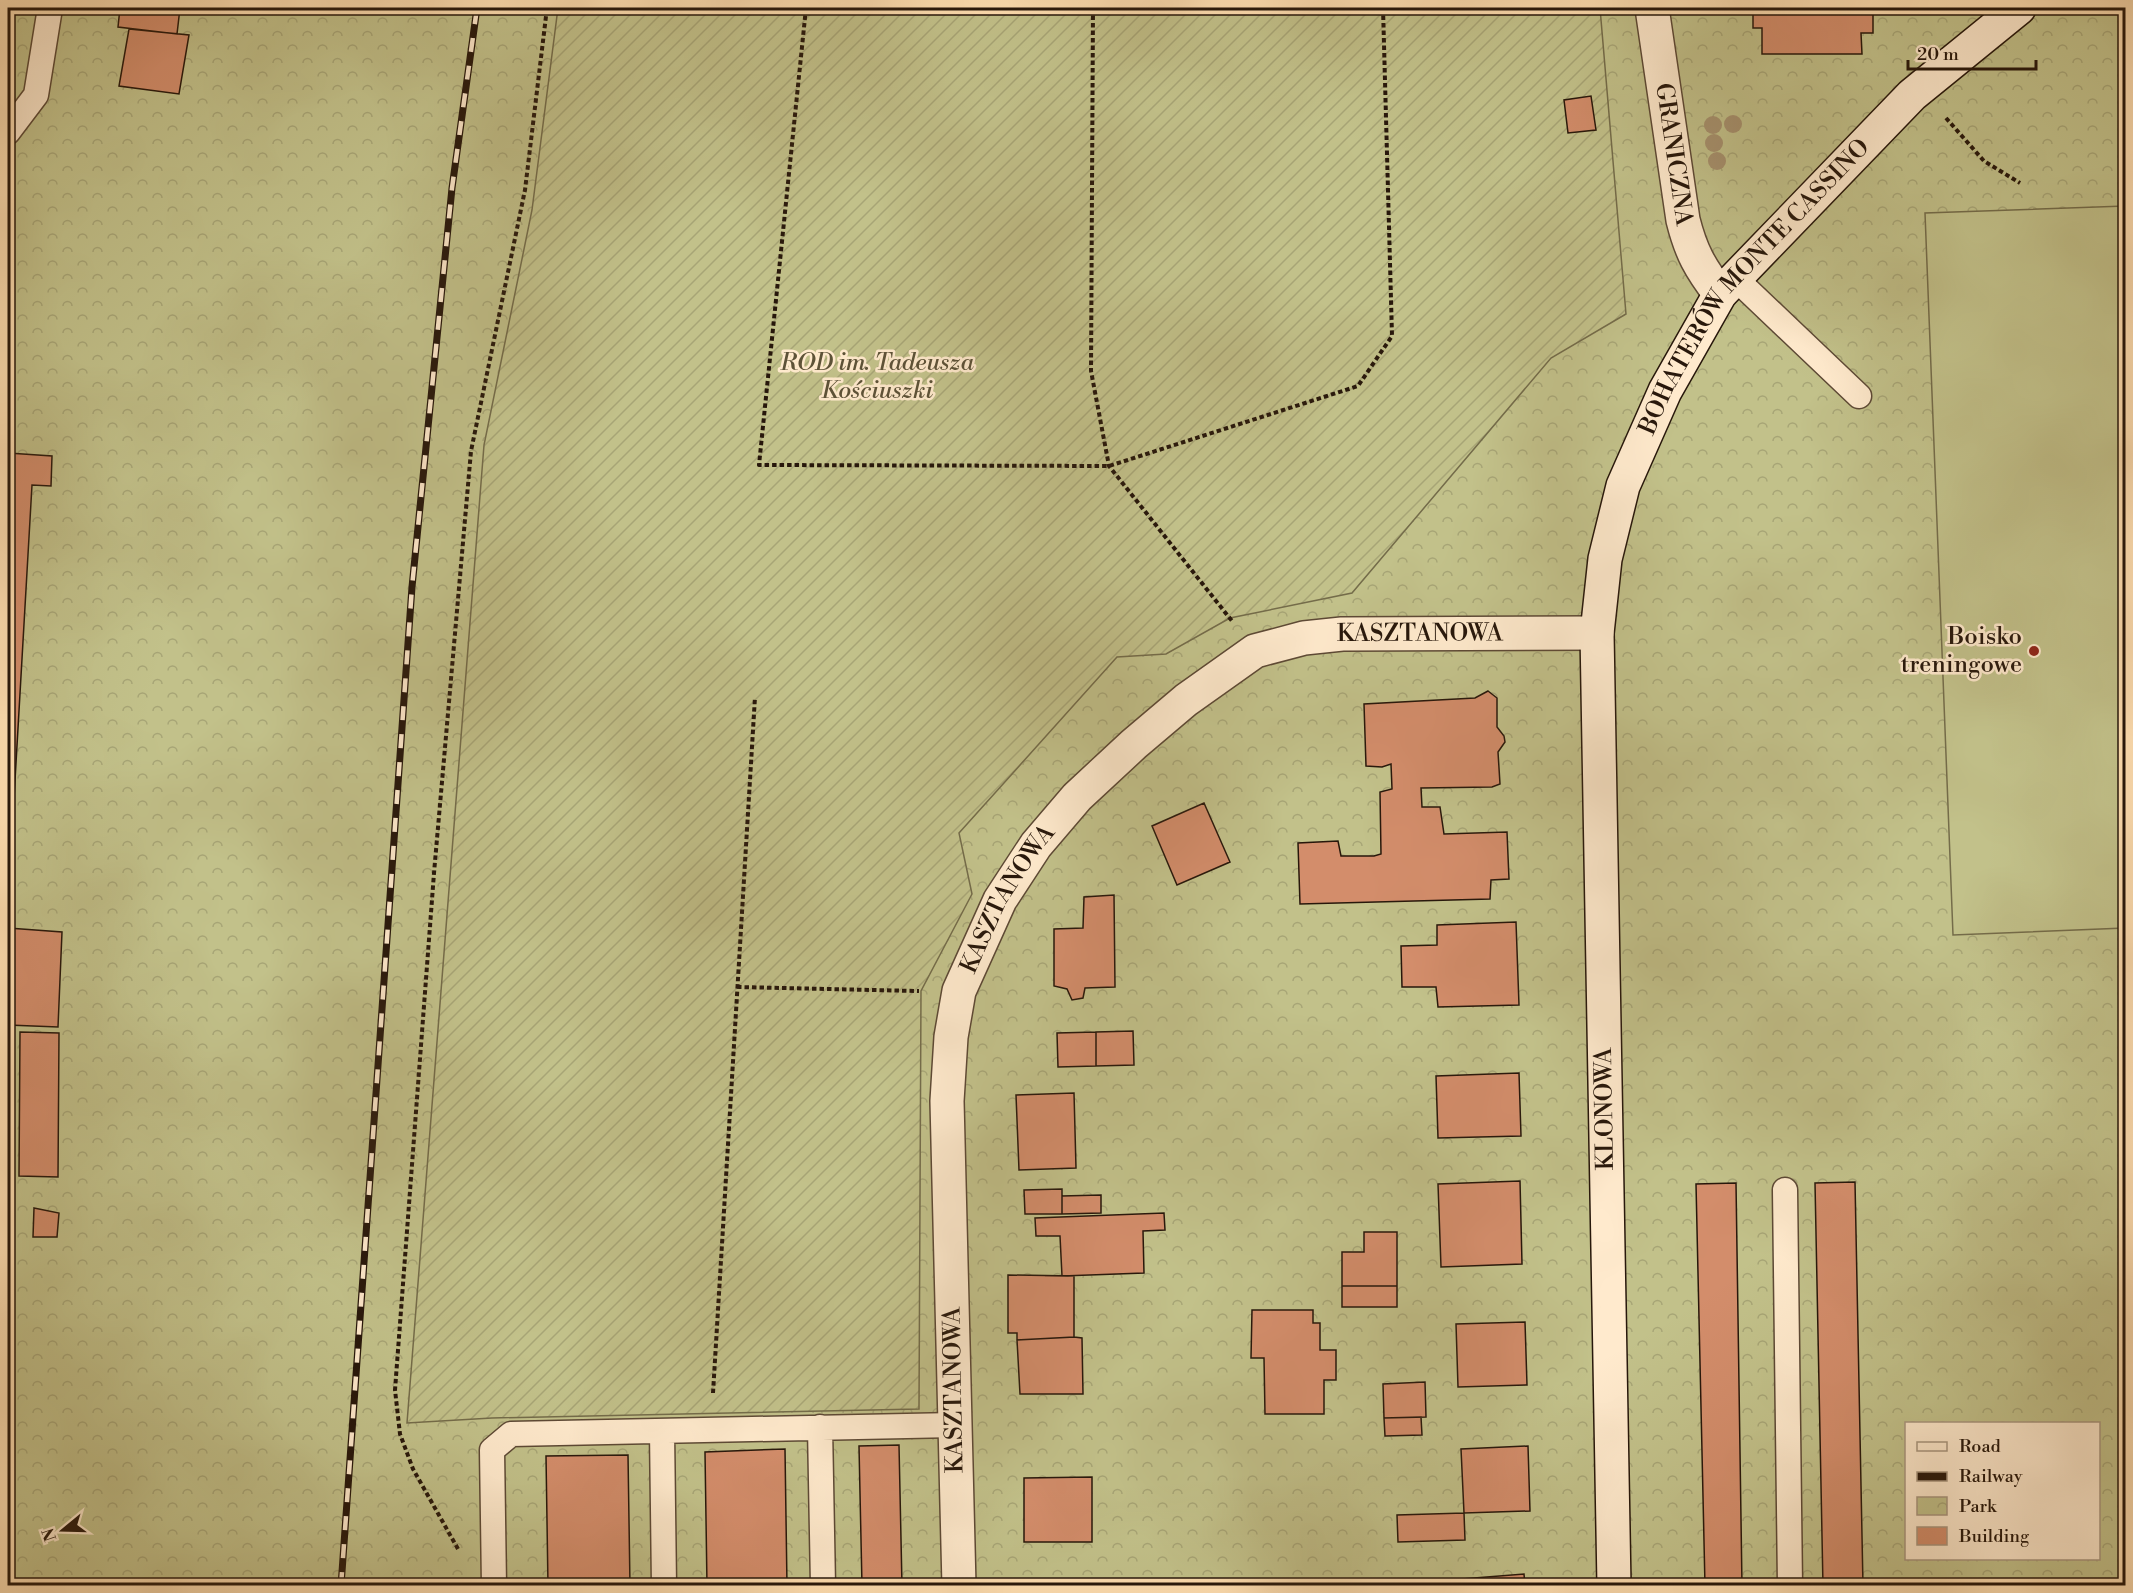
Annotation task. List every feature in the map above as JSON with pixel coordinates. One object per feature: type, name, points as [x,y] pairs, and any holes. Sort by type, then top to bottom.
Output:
[{"type":"street","name":"GRANICZNA","points":[[1652,8],[1688,242],[1701,270],[1727,286]]},
{"type":"street","name":"BOHATERÓW MONTE CASSINO","points":[[1597,633],[1605,559],[1623,486],[1665,391],[1727,286],[1912,95],[2019,8]]},
{"type":"street","name":"KASZTANOWA","points":[[959,1586],[947,1101],[951,1037],[959,991],[1000,900],[1036,845],[1077,797],[1134,744],[1186,700],[1255,651],[1304,638],[1341,634],[1597,633]]},
{"type":"street","name":"KLONOWA","points":[[1597,633],[1614,1586]]},
{"type":"lane","points":[[8,132],[36,95],[50,8]]},
{"type":"lane","points":[[1727,286],[1859,396]]},
{"type":"lane","points":[[1785,1190],[1790,1586]]},
{"type":"lane","points":[[494,1586],[492,1450],[511,1434],[955,1425]]},
{"type":"lane","points":[[820,1427],[823,1586]]},
{"type":"lane","points":[[662,1431],[664,1586]]},
{"type":"path","points":[[462,1556],[413,1469],[400,1434],[395,1390],[434,873],[471,451],[525,190],[547,8]]},
{"type":"path","points":[[806,8],[759,465],[1109,466],[1358,386],[1392,336],[1383,8]]},
{"type":"path","points":[[1093,8],[1091,371],[1109,466],[1234,625]]},
{"type":"path","points":[[1941,113],[1984,161],[2020,183]]},
{"type":"path","points":[[713,1393],[755,697]]},
{"type":"path","points":[[736,987],[959,991]]},
{"type":"green space","points":[[8,8],[2125,8],[2125,1585],[8,1586]]},
{"type":"green space","name":"ROD im. Tadeusza Kościuszki","points":[[558,8],[1600,8],[1626,314],[1551,358],[1352,593],[1230,618],[1166,654],[1117,657],[959,833],[972,894],[921,991],[919,1409],[492,1418],[407,1423],[484,445],[532,210]]},
{"type":"green space","name":"Boisko treningowe","points":[[2125,206],[2125,928],[1953,935],[1925,213]]},
{"type":"building","points":[[120,8],[180,8],[177,34],[118,27]]},
{"type":"building","points":[[1753,8],[1873,8],[1873,33],[1861,33],[1862,54],[1762,54],[1762,28],[1753,28]]},
{"type":"building","points":[[129,29],[189,35],[179,94],[119,86]]},
{"type":"building","points":[[1591,96],[1596,130],[1568,133],[1564,100]]},
{"type":"building","points":[[8,453],[52,456],[51,486],[32,485],[8,902]]},
{"type":"building","points":[[1488,691],[1497,698],[1497,727],[1504,736],[1505,742],[1498,752],[1500,784],[1492,787],[1421,788],[1422,807],[1440,807],[1444,834],[1507,832],[1509,879],[1491,880],[1490,899],[1300,904],[1298,843],[1338,841],[1341,856],[1381,854],[1380,792],[1392,789],[1391,764],[1382,767],[1366,766],[1364,704],[1475,698]]},
{"type":"building","points":[[1204,803],[1230,862],[1177,885],[1152,826]]},
{"type":"building","points":[[1114,895],[1115,987],[1085,988],[1083,998],[1072,1000],[1067,989],[1054,986],[1054,929],[1083,928],[1084,897]]},
{"type":"building","points":[[1516,922],[1519,1005],[1438,1007],[1436,987],[1402,987],[1401,946],[1437,945],[1437,925]]},
{"type":"building","points":[[8,928],[62,932],[58,1027],[8,1025]]},
{"type":"building","points":[[1133,1031],[1134,1065],[1096,1066],[1096,1032]]},
{"type":"building","points":[[20,1032],[59,1033],[58,1177],[19,1176]]},
{"type":"building","points":[[1096,1032],[1096,1066],[1058,1067],[1057,1033]]},
{"type":"building","points":[[1519,1073],[1521,1136],[1438,1138],[1436,1076]]},
{"type":"building","points":[[1074,1093],[1076,1168],[1019,1170],[1016,1095]]},
{"type":"building","points":[[1520,1181],[1522,1264],[1441,1267],[1438,1184]]},
{"type":"building","points":[[1855,1182],[1863,1586],[1823,1586],[1815,1183]]},
{"type":"building","points":[[1736,1183],[1742,1586],[1705,1586],[1696,1184]]},
{"type":"building","points":[[1062,1189],[1062,1214],[1025,1214],[1024,1190]]},
{"type":"building","points":[[1101,1195],[1101,1213],[1062,1214],[1062,1196]]},
{"type":"building","points":[[34,1208],[59,1213],[57,1237],[33,1237]]},
{"type":"building","points":[[1164,1213],[1165,1230],[1143,1231],[1144,1273],[1062,1276],[1060,1236],[1036,1236],[1035,1218]]},
{"type":"building","points":[[1364,1232],[1397,1232],[1397,1286],[1342,1286],[1342,1252],[1364,1252]]},
{"type":"building","points":[[1008,1275],[1074,1276],[1074,1337],[1017,1340],[1017,1333],[1008,1333]]},
{"type":"building","points":[[1342,1286],[1397,1286],[1397,1307],[1342,1307]]},
{"type":"building","points":[[1252,1310],[1313,1310],[1313,1323],[1320,1323],[1320,1350],[1336,1350],[1336,1380],[1324,1380],[1324,1414],[1265,1414],[1264,1358],[1251,1358]]},
{"type":"building","points":[[1525,1322],[1527,1385],[1458,1387],[1456,1324]]},
{"type":"building","points":[[1082,1338],[1083,1394],[1020,1394],[1017,1340]]},
{"type":"building","points":[[1425,1382],[1426,1417],[1384,1418],[1383,1384]]},
{"type":"building","points":[[1421,1417],[1422,1435],[1385,1436],[1384,1418]]},
{"type":"building","points":[[899,1445],[902,1586],[862,1586],[859,1446]]},
{"type":"building","points":[[1528,1446],[1530,1511],[1464,1513],[1461,1449]]},
{"type":"building","points":[[785,1449],[787,1586],[707,1586],[705,1452]]},
{"type":"building","points":[[628,1455],[630,1586],[548,1586],[546,1456]]},
{"type":"building","points":[[1092,1477],[1092,1542],[1024,1542],[1024,1478]]},
{"type":"building","points":[[1464,1513],[1465,1540],[1398,1542],[1397,1515]]},
{"type":"building","points":[[1524,1574],[1525,1586],[1462,1586],[1462,1579]]},
{"type":"building","points":[[1935,1581],[1935,1586],[1874,1586],[1874,1582]]},
{"type":"railway","points":[[341,1586],[412,587],[452,188],[477,8]]},
{"type":"place","name":"Boisko treningowe","points":[[2034,651]]}]
